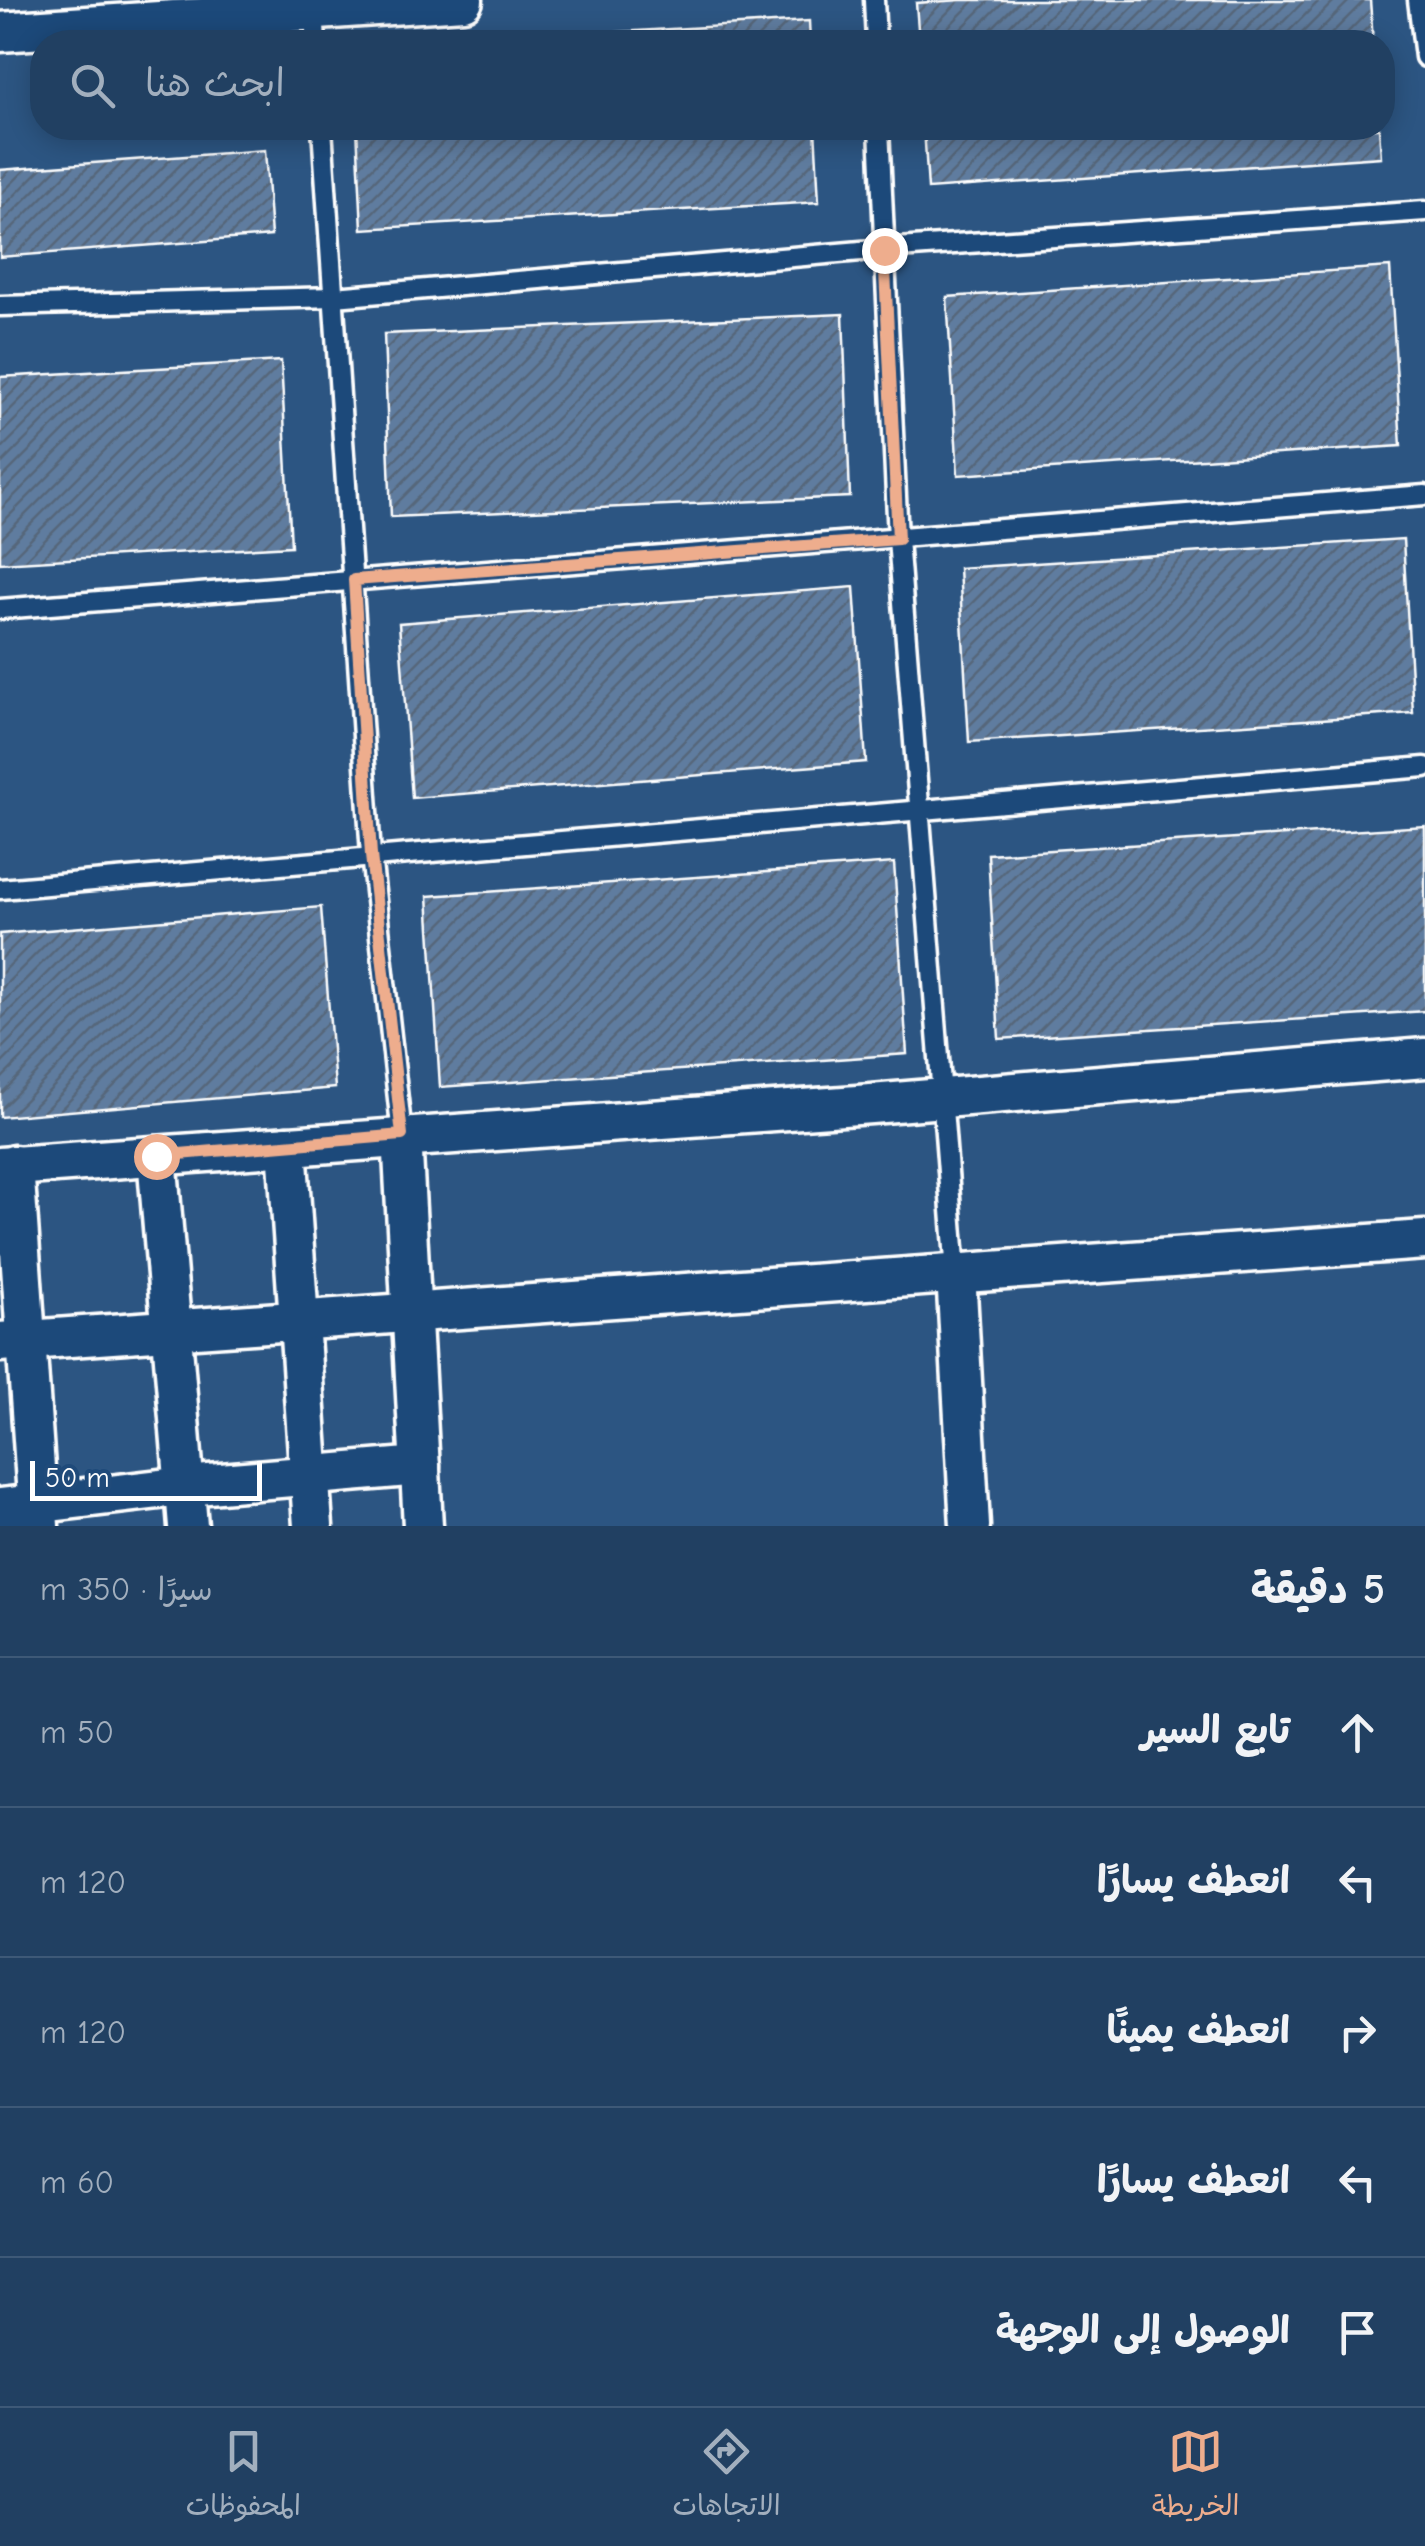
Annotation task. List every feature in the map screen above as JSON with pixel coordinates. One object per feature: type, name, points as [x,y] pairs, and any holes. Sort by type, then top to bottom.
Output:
[{"type":"street","points":[[126,30],[315,27],[463,0]]},
{"type":"street","points":[[0,32],[30,32]]},
{"type":"street","points":[[420,1466],[185,1486],[25,1513],[12,1341],[7,1166],[1425,1058]]},
{"type":"street","points":[[402,1135],[423,1526]]},
{"type":"street","points":[[287,1146],[313,1526]]},
{"type":"street","points":[[156,1156],[188,1526]]},
{"type":"street","points":[[12,1341],[412,1316],[1425,1240]]},
{"type":"street","points":[[956,1273],[970,1526]]},
{"type":"lane","points":[[874,0],[875,30]]},
{"type":"lane","points":[[1418,0],[1425,57]]},
{"type":"lane","points":[[323,140],[371,855],[402,1135]]},
{"type":"lane","points":[[879,140],[898,539],[956,1273]]},
{"type":"lane","points":[[0,306],[335,297],[884,250],[1425,211]]},
{"type":"lane","points":[[0,608],[1425,495]]},
{"type":"lane","points":[[0,889],[1425,767]]},
{"type":"building","points":[[1370,0],[1372,30],[918,30],[916,3]]},
{"type":"building","points":[[809,21],[809,30],[652,30]]},
{"type":"building","points":[[358,140],[816,140],[819,202],[362,229]]},
{"type":"building","points":[[925,140],[1380,140],[1381,157],[928,189]]},
{"type":"building","points":[[265,150],[271,236],[0,257],[0,170]]},
{"type":"building","points":[[1390,267],[1401,446],[958,475],[947,297]]},
{"type":"building","points":[[843,314],[850,497],[391,517],[384,334]]},
{"type":"building","points":[[281,361],[291,546],[0,563],[0,377]]},
{"type":"building","points":[[1403,539],[1413,713],[969,742],[959,568]]},
{"type":"building","points":[[854,587],[866,762],[412,798],[399,623]]},
{"type":"building","points":[[1425,826],[1425,1011],[999,1039],[988,854]]},
{"type":"building","points":[[894,863],[907,1054],[440,1087],[428,896]]},
{"type":"building","points":[[321,907],[335,1088],[0,1117],[0,934]]},
{"type":"route","points":[[156,1156],[402,1135],[371,855],[354,580],[898,539],[884,250]]}]
